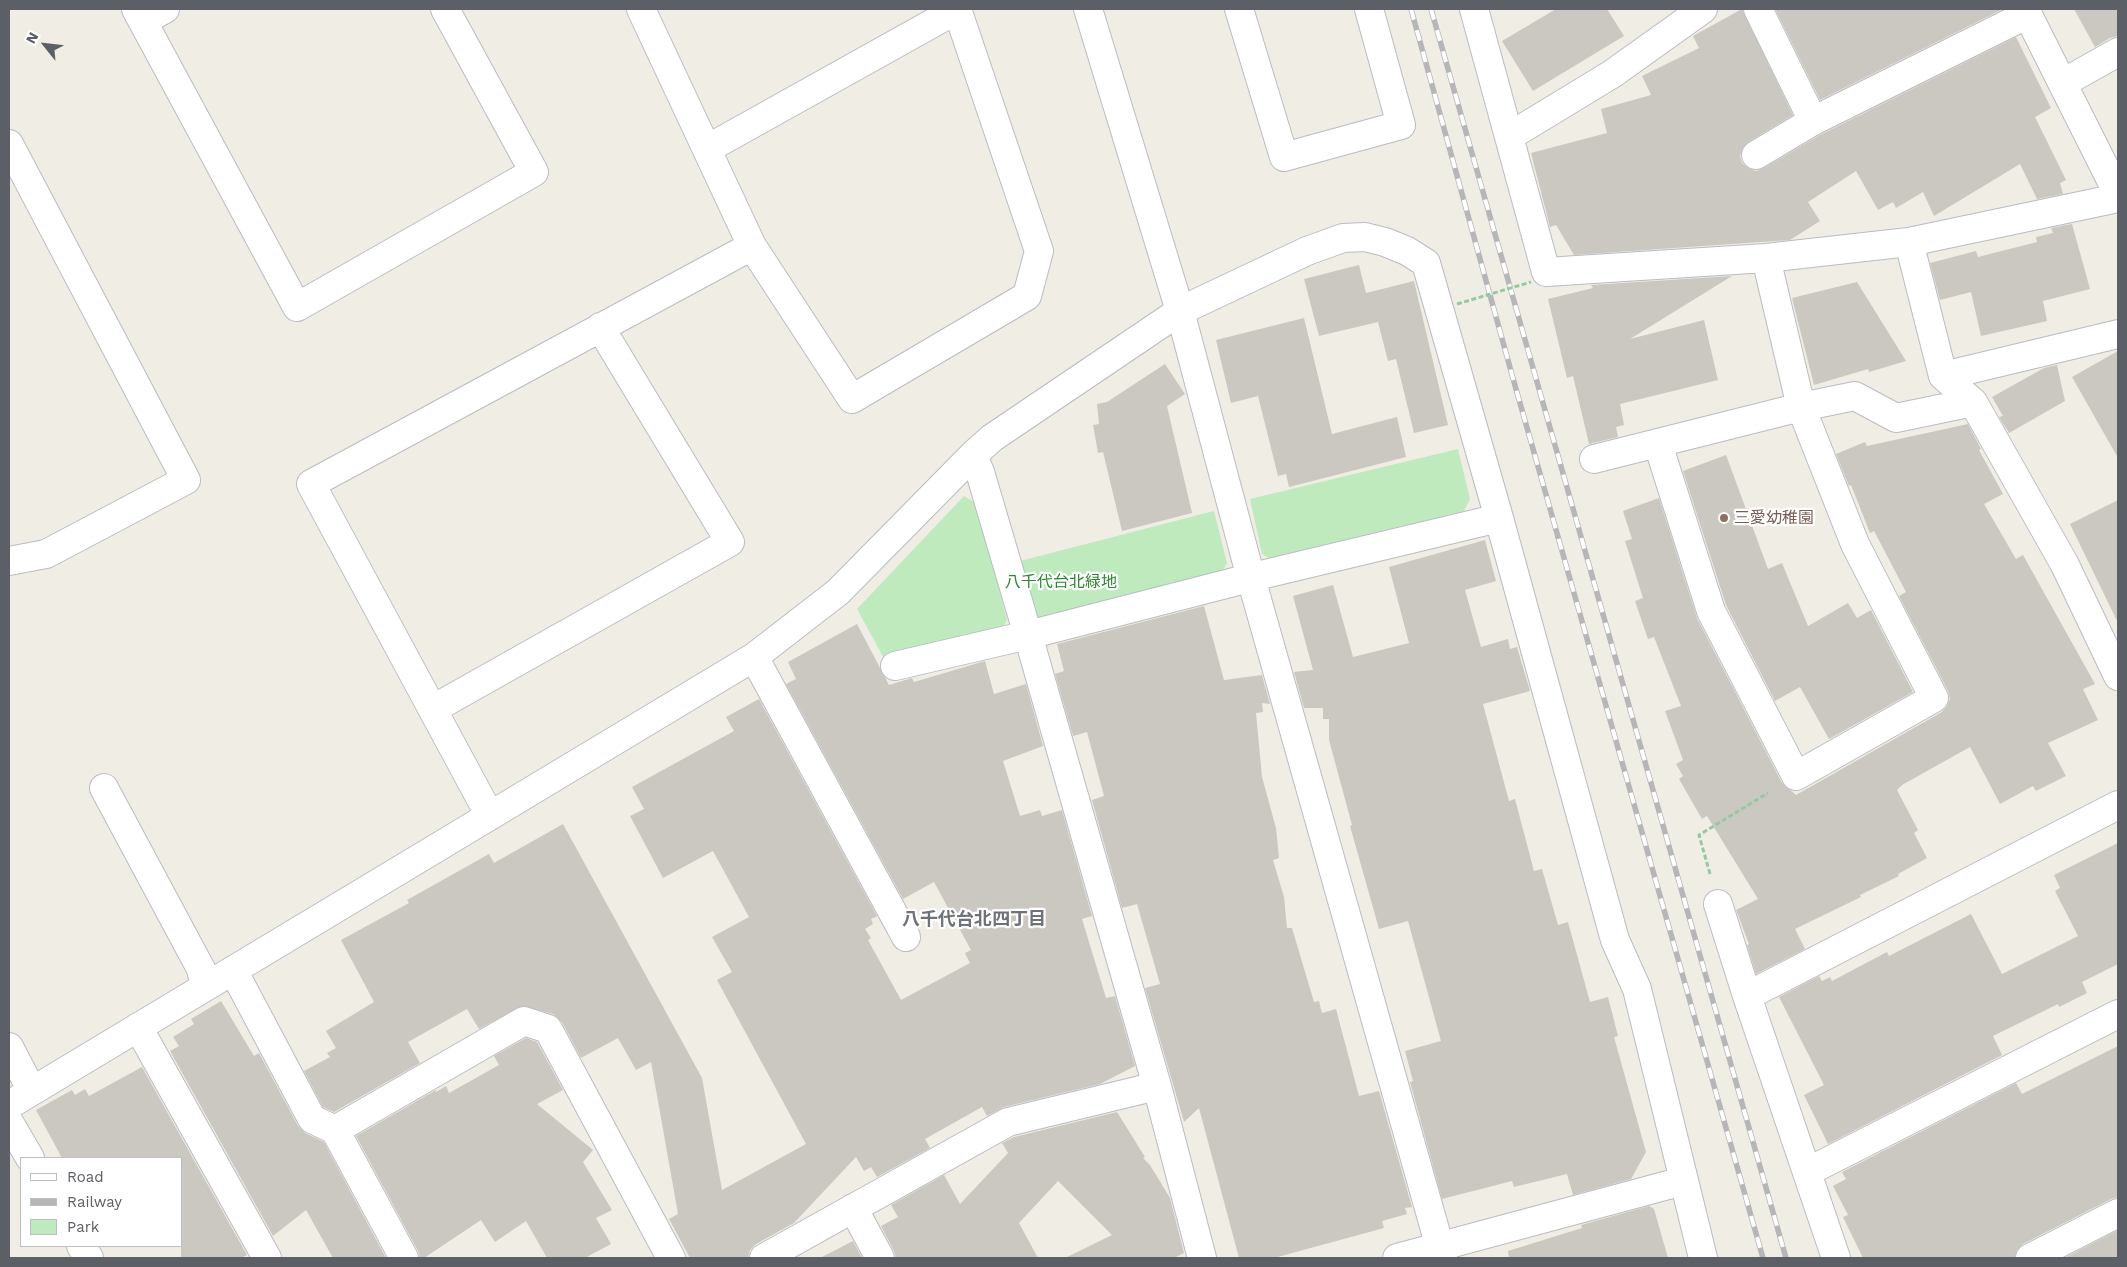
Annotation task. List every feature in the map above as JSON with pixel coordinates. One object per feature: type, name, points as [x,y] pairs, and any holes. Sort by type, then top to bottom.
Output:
[{"type":"street","points":[[148,13],[297,307],[534,172],[445,9]]},
{"type":"street","points":[[641,9],[752,246],[852,399],[1027,296],[1040,252],[958,9],[707,149]]},
{"type":"street","points":[[1088,9],[1180,311],[1252,578],[1442,1252]]},
{"type":"street","points":[[1239,9],[1284,157],[1401,125],[1369,9]]},
{"type":"street","points":[[1474,9],[1546,272],[1766,258],[1909,242],[2118,196],[2027,11],[1813,121],[1756,155]]},
{"type":"street","points":[[1510,136],[1612,74],[1703,9]]},
{"type":"street","points":[[1758,9],[1813,121]]},
{"type":"street","points":[[2063,83],[2118,52]]},
{"type":"street","points":[[9,144],[186,480],[46,554],[9,561]]},
{"type":"street","points":[[9,1105],[754,657],[838,592],[992,438],[1180,311],[1307,252],[1343,238],[1365,237],[1385,242],[1426,263],[1499,518],[1615,940],[1637,989],[1702,1258]]},
{"type":"street","points":[[1909,242],[1943,376],[1973,402],[2065,565],[2118,676]]},
{"type":"street","points":[[490,816],[311,484],[752,246]]},
{"type":"street","points":[[1658,444],[1711,611],[1796,776],[1934,698],[1855,544],[1801,407],[1766,258]]},
{"type":"street","points":[[433,709],[730,542],[600,327]]},
{"type":"street","points":[[1943,376],[2118,334]]},
{"type":"street","points":[[1594,459],[1801,407],[1855,396],[1896,418],[1973,402]]},
{"type":"street","points":[[973,455],[980,472],[1028,635],[1157,1086],[1202,1258]]},
{"type":"street","points":[[895,666],[1028,635],[1499,518]]},
{"type":"street","points":[[754,657],[906,937]]},
{"type":"street","points":[[104,788],[201,969],[204,987]]},
{"type":"street","points":[[1747,996],[2118,805]]},
{"type":"street","points":[[1718,904],[1747,996],[1836,1258]]},
{"type":"street","points":[[233,970],[312,1119],[335,1130],[404,1258]]},
{"type":"street","points":[[1808,1172],[2118,1014]]},
{"type":"street","points":[[335,1130],[524,1021],[548,1029],[666,1256]]},
{"type":"street","points":[[138,1027],[267,1258]]},
{"type":"street","points":[[9,1047],[32,1091]]},
{"type":"street","points":[[764,1258],[1008,1122],[1157,1086]]},
{"type":"street","points":[[9,1122],[29,1157]]},
{"type":"street","points":[[1397,1258],[1442,1252],[1683,1181]]},
{"type":"street","points":[[853,1208],[880,1258]]},
{"type":"street","points":[[2030,1258],[2118,1213]]},
{"type":"street","points":[[82,1247],[89,1258]]},
{"type":"path","points":[[1457,304],[1532,282]]},
{"type":"path","points":[[1718,904],[1699,835],[1796,776]]},
{"type":"green space","points":[[1458,449],[1470,499],[1464,511],[1269,558],[1262,554],[1250,499]]},
{"type":"green space","points":[[964,496],[977,504],[1007,620],[1002,629],[885,660],[857,609]]},
{"type":"green space","name":"八千代台北緑地","points":[[1214,511],[1227,563],[1222,572],[1039,620],[1033,617],[1020,561]]},
{"type":"building","points":[[1556,9],[1607,9],[1624,36],[1533,91],[1502,41]]},
{"type":"building","points":[[1742,9],[1793,115],[1748,142],[1743,147],[1740,156],[1742,163],[1748,168],[1756,171],[1764,168],[1820,135],[2016,37],[2051,108],[2035,117],[2066,180],[2060,183],[2063,194],[2037,199],[2020,164],[1934,216],[1923,192],[1896,208],[1893,202],[1878,210],[1856,171],[1808,202],[1820,221],[1790,240],[1574,255],[1556,225],[1550,227],[1531,153],[1607,133],[1601,109],[1651,95],[1642,76],[1699,48],[1693,36]]},
{"type":"building","points":[[1775,9],[2003,9],[1820,100]]},
{"type":"building","points":[[2074,9],[2118,9],[2118,36],[2110,38],[2095,47]]},
{"type":"building","points":[[2072,224],[2090,289],[2043,301],[2047,321],[1981,336],[1971,292],[1940,300],[1930,263],[1976,251],[1978,257],[2037,242],[2036,237],[2053,233],[2051,228]]},
{"type":"building","points":[[1359,265],[1366,293],[1414,281],[1448,425],[1414,433],[1396,359],[1388,361],[1378,322],[1319,336],[1304,279]]},
{"type":"building","points":[[1732,276],[1630,339],[1704,320],[1718,380],[1620,404],[1624,425],[1616,427],[1618,437],[1589,444],[1573,376],[1567,378],[1548,299],[1593,288],[1591,285]]},
{"type":"building","points":[[1857,282],[1906,361],[1869,372],[1868,369],[1814,385],[1792,298]]},
{"type":"building","points":[[1304,318],[1332,434],[1397,417],[1406,457],[1289,487],[1286,474],[1278,476],[1258,396],[1231,403],[1216,340]]},
{"type":"building","points":[[2118,351],[2118,458],[2072,377]]},
{"type":"building","points":[[1165,364],[1185,394],[1167,406],[1192,513],[1122,531],[1103,452],[1098,453],[1093,425],[1099,424],[1097,404],[1107,402]]},
{"type":"building","points":[[2057,365],[2065,401],[2009,433],[1999,417],[2003,416],[1992,397],[2044,368]]},
{"type":"building","points":[[1968,424],[1981,449],[1979,450],[2003,494],[1984,504],[2016,559],[2023,555],[2095,684],[2083,689],[2098,720],[2048,743],[2066,776],[2036,791],[2033,786],[2000,804],[1970,747],[1902,785],[1897,790],[1918,830],[1914,833],[1927,858],[1898,874],[1899,876],[1860,895],[1861,897],[1795,929],[1805,949],[1756,974],[1747,945],[1749,944],[1736,910],[1758,899],[1707,816],[1702,819],[1679,779],[1683,776],[1676,764],[1683,760],[1665,711],[1681,706],[1654,637],[1648,639],[1635,601],[1643,598],[1625,541],[1632,539],[1623,511],[1659,498],[1697,618],[1782,783],[1796,795],[1942,712],[1950,699],[1948,691],[1899,596],[1906,592],[1874,531],[1870,533],[1851,485],[1849,486],[1836,454],[1865,442],[1867,446]]},
{"type":"building","points":[[1726,455],[1768,569],[1782,563],[1808,626],[1848,603],[1857,618],[1871,610],[1913,692],[1829,739],[1800,687],[1775,701],[1726,605],[1683,471]]},
{"type":"building","points":[[2118,500],[2118,623],[2070,524]]},
{"type":"building","points":[[1485,540],[1496,581],[1465,590],[1481,647],[1508,639],[1510,649],[1517,647],[1530,691],[1483,704],[1509,801],[1515,799],[1534,871],[1542,869],[1558,925],[1568,922],[1590,1002],[1608,997],[1618,1036],[1614,1037],[1646,1152],[1631,1179],[1573,1195],[1567,1174],[1514,1187],[1512,1181],[1442,1199],[1410,1082],[1413,1081],[1405,1051],[1441,1041],[1408,921],[1379,929],[1350,826],[1352,825],[1329,740],[1329,719],[1323,719],[1323,708],[1304,708],[1294,672],[1313,670],[1293,596],[1333,585],[1353,657],[1409,643],[1389,567]]},
{"type":"building","points":[[1204,606],[1224,680],[1262,675],[1270,704],[1262,703],[1263,712],[1256,713],[1262,777],[1276,828],[1279,858],[1273,860],[1284,897],[1287,928],[1292,928],[1314,1002],[1319,1001],[1322,1013],[1336,1009],[1359,1096],[1379,1091],[1412,1207],[1405,1208],[1407,1214],[1382,1221],[1384,1228],[1274,1258],[1239,1258],[1199,1108],[1184,1122],[1145,988],[1160,984],[1137,904],[1122,908],[1092,800],[1104,796],[1087,732],[1073,736],[1055,674],[1064,671],[1057,644]]},
{"type":"building","points":[[857,624],[889,685],[912,678],[914,682],[985,661],[994,694],[1026,684],[1043,746],[1003,761],[1020,816],[1040,810],[1042,816],[1062,810],[1092,916],[1082,919],[1106,998],[1115,996],[1135,1066],[1100,1084],[1004,1107],[987,1116],[982,1107],[925,1139],[930,1148],[877,1177],[871,1167],[864,1171],[856,1157],[794,1223],[756,1244],[750,1250],[748,1258],[690,1258],[669,1219],[678,1214],[651,1062],[636,1070],[618,1038],[581,1058],[562,1022],[553,1014],[522,1006],[479,1029],[467,1009],[408,1042],[420,1063],[334,1112],[323,1107],[304,1071],[330,1057],[327,1053],[336,1048],[326,1031],[374,1002],[341,940],[409,903],[407,900],[489,854],[494,863],[563,824],[702,1078],[722,1190],[806,1144],[717,980],[732,972],[712,937],[749,917],[713,851],[663,878],[630,816],[644,809],[632,787],[734,731],[726,717],[759,699],[877,916],[871,919],[873,924],[865,929],[871,938],[868,940],[901,1000],[970,963],[965,953],[971,950],[934,882],[903,899],[786,684],[796,679],[788,662]]},
{"type":"building","points":[[2118,843],[2118,964],[2082,982],[2087,993],[2059,1007],[2058,1004],[1993,1036],[2002,1055],[1828,1144],[1804,1095],[1824,1085],[1779,997],[1819,976],[1822,981],[1830,977],[1832,981],[1887,952],[1889,956],[1971,914],[2002,974],[2078,936],[2055,891],[2060,888],[2054,875]]},
{"type":"building","points":[[221,1001],[254,1056],[259,1053],[298,1126],[305,1133],[324,1142],[386,1258],[333,1258],[306,1210],[273,1236],[170,1051],[179,1046],[173,1037],[194,1024],[191,1019]]},
{"type":"building","points":[[526,1038],[537,1042],[563,1090],[537,1104],[593,1150],[583,1162],[612,1210],[596,1218],[611,1244],[585,1258],[547,1258],[526,1221],[495,1242],[481,1220],[424,1258],[420,1258],[356,1136],[436,1090],[436,1092],[446,1086],[449,1093],[499,1065],[494,1056]]},
{"type":"building","points":[[2118,1046],[2118,1197],[2023,1244],[2017,1250],[2015,1258],[1863,1258],[1843,1217],[1848,1215],[1833,1186],[1846,1179],[1842,1172],[2016,1083],[2022,1094]]},
{"type":"building","points":[[142,1067],[247,1255],[241,1258],[181,1258],[182,1157],[61,1157],[36,1110],[72,1090],[75,1095],[85,1089],[89,1096]]},
{"type":"building","points":[[1117,1112],[1145,1157],[1143,1158],[1150,1165],[1170,1198],[1184,1253],[1174,1258],[1065,1258],[1112,1235],[1058,1181],[1019,1223],[1038,1258],[896,1258],[881,1226],[898,1217],[891,1205],[944,1175],[960,1204],[1008,1153],[1002,1143],[1014,1137]]},
{"type":"building","points":[[1649,1206],[1654,1209],[1668,1258],[1509,1258],[1508,1251],[1582,1228],[1581,1225]]},
{"type":"building","points":[[2118,1230],[2118,1258],[2064,1258]]},
{"type":"building","points":[[853,1241],[862,1258],[820,1258]]},
{"type":"railway","points":[[1411,9],[1514,382],[1763,1258]]},
{"type":"railway","points":[[1431,9],[1786,1258]]},
{"type":"place","name":"三愛幼稚園","points":[[1724,518]]},
{"type":"district","name":"八千代台北四丁目","points":[[974,920]]}]
